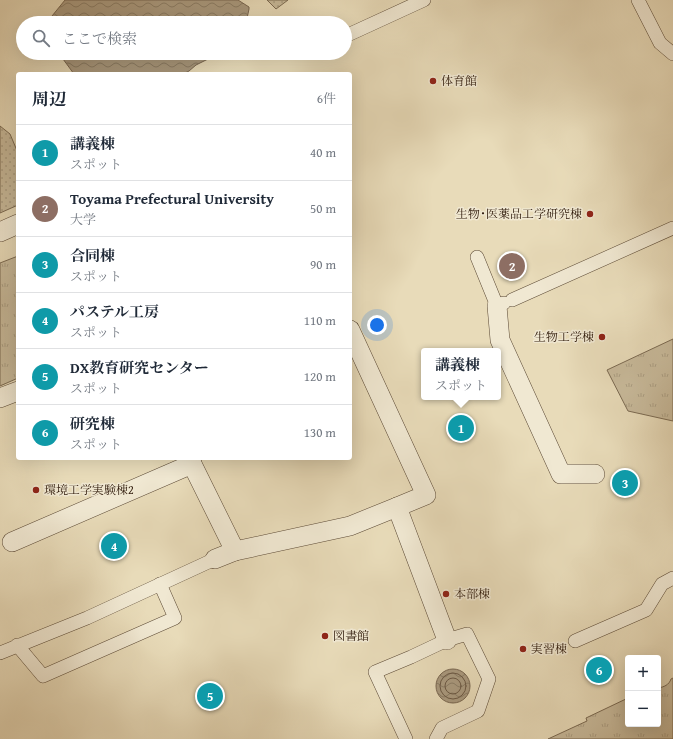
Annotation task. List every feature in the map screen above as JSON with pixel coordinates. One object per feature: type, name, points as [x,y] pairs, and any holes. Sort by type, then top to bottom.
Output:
[{"type":"street","points":[[0,232],[16,225]]},
{"type":"street","points":[[504,303],[500,340],[561,474],[595,474]]},
{"type":"street","points":[[215,559],[235,551],[350,526],[426,495],[352,334]]},
{"type":"street","points":[[0,398],[16,392]]},
{"type":"street","points":[[12,542],[190,461],[235,551]]},
{"type":"street","points":[[397,507],[447,640]]},
{"type":"lane","points":[[352,33],[424,0]]},
{"type":"lane","points":[[638,0],[660,43],[673,54]]},
{"type":"lane","points":[[478,257],[504,303],[673,228]]},
{"type":"lane","points":[[0,653],[86,618],[215,559]]},
{"type":"lane","points":[[575,641],[646,610],[662,584],[673,578]]},
{"type":"lane","points":[[17,646],[42,676],[175,618],[160,584]]},
{"type":"lane","points":[[406,739],[375,672],[447,640],[468,634],[489,679],[478,711],[442,728],[436,739]]},
{"type":"green space","points":[[267,0],[288,0],[276,9]]},
{"type":"green space","points":[[0,126],[10,134],[16,148],[16,206],[0,213]]},
{"type":"green space","points":[[16,257],[16,379],[0,386],[0,263]]},
{"type":"green space","points":[[673,339],[673,421],[628,411],[607,370]]},
{"type":"green space","points":[[673,678],[673,739],[548,739],[587,721],[586,718],[625,699],[625,727],[661,727],[661,687],[669,683]]},
{"type":"water","points":[[65,0],[238,0],[249,7],[248,16],[52,16]]},
{"type":"water","points":[[64,60],[206,60],[187,72],[73,72]]},
{"type":"water","points":[[450,669],[456,669],[460,670],[467,676],[470,686],[469,693],[463,700],[456,703],[450,703],[446,702],[439,696],[436,689],[436,683],[437,679],[443,672]]},
{"type":"place","name":"体育館","points":[[433,81]]},
{"type":"place","name":"生物･医薬品工学研究棟","points":[[590,214]]},
{"type":"place","name":"Toyama Prefectural University","points":[[512,266]]},
{"type":"place","name":"生物工学棟","points":[[602,337]]},
{"type":"place","name":"講義棟","points":[[461,428]]},
{"type":"place","name":"合同棟","points":[[625,483]]},
{"type":"place","name":"環境工学実験棟2","points":[[36,490]]},
{"type":"place","name":"パステル工房","points":[[114,546]]},
{"type":"place","name":"本部棟","points":[[446,594]]},
{"type":"place","name":"図書館","points":[[325,636]]},
{"type":"place","name":"実習棟","points":[[523,649]]},
{"type":"place","name":"研究棟","points":[[599,670]]},
{"type":"place","name":"DX教育研究センター","points":[[210,696]]}]
